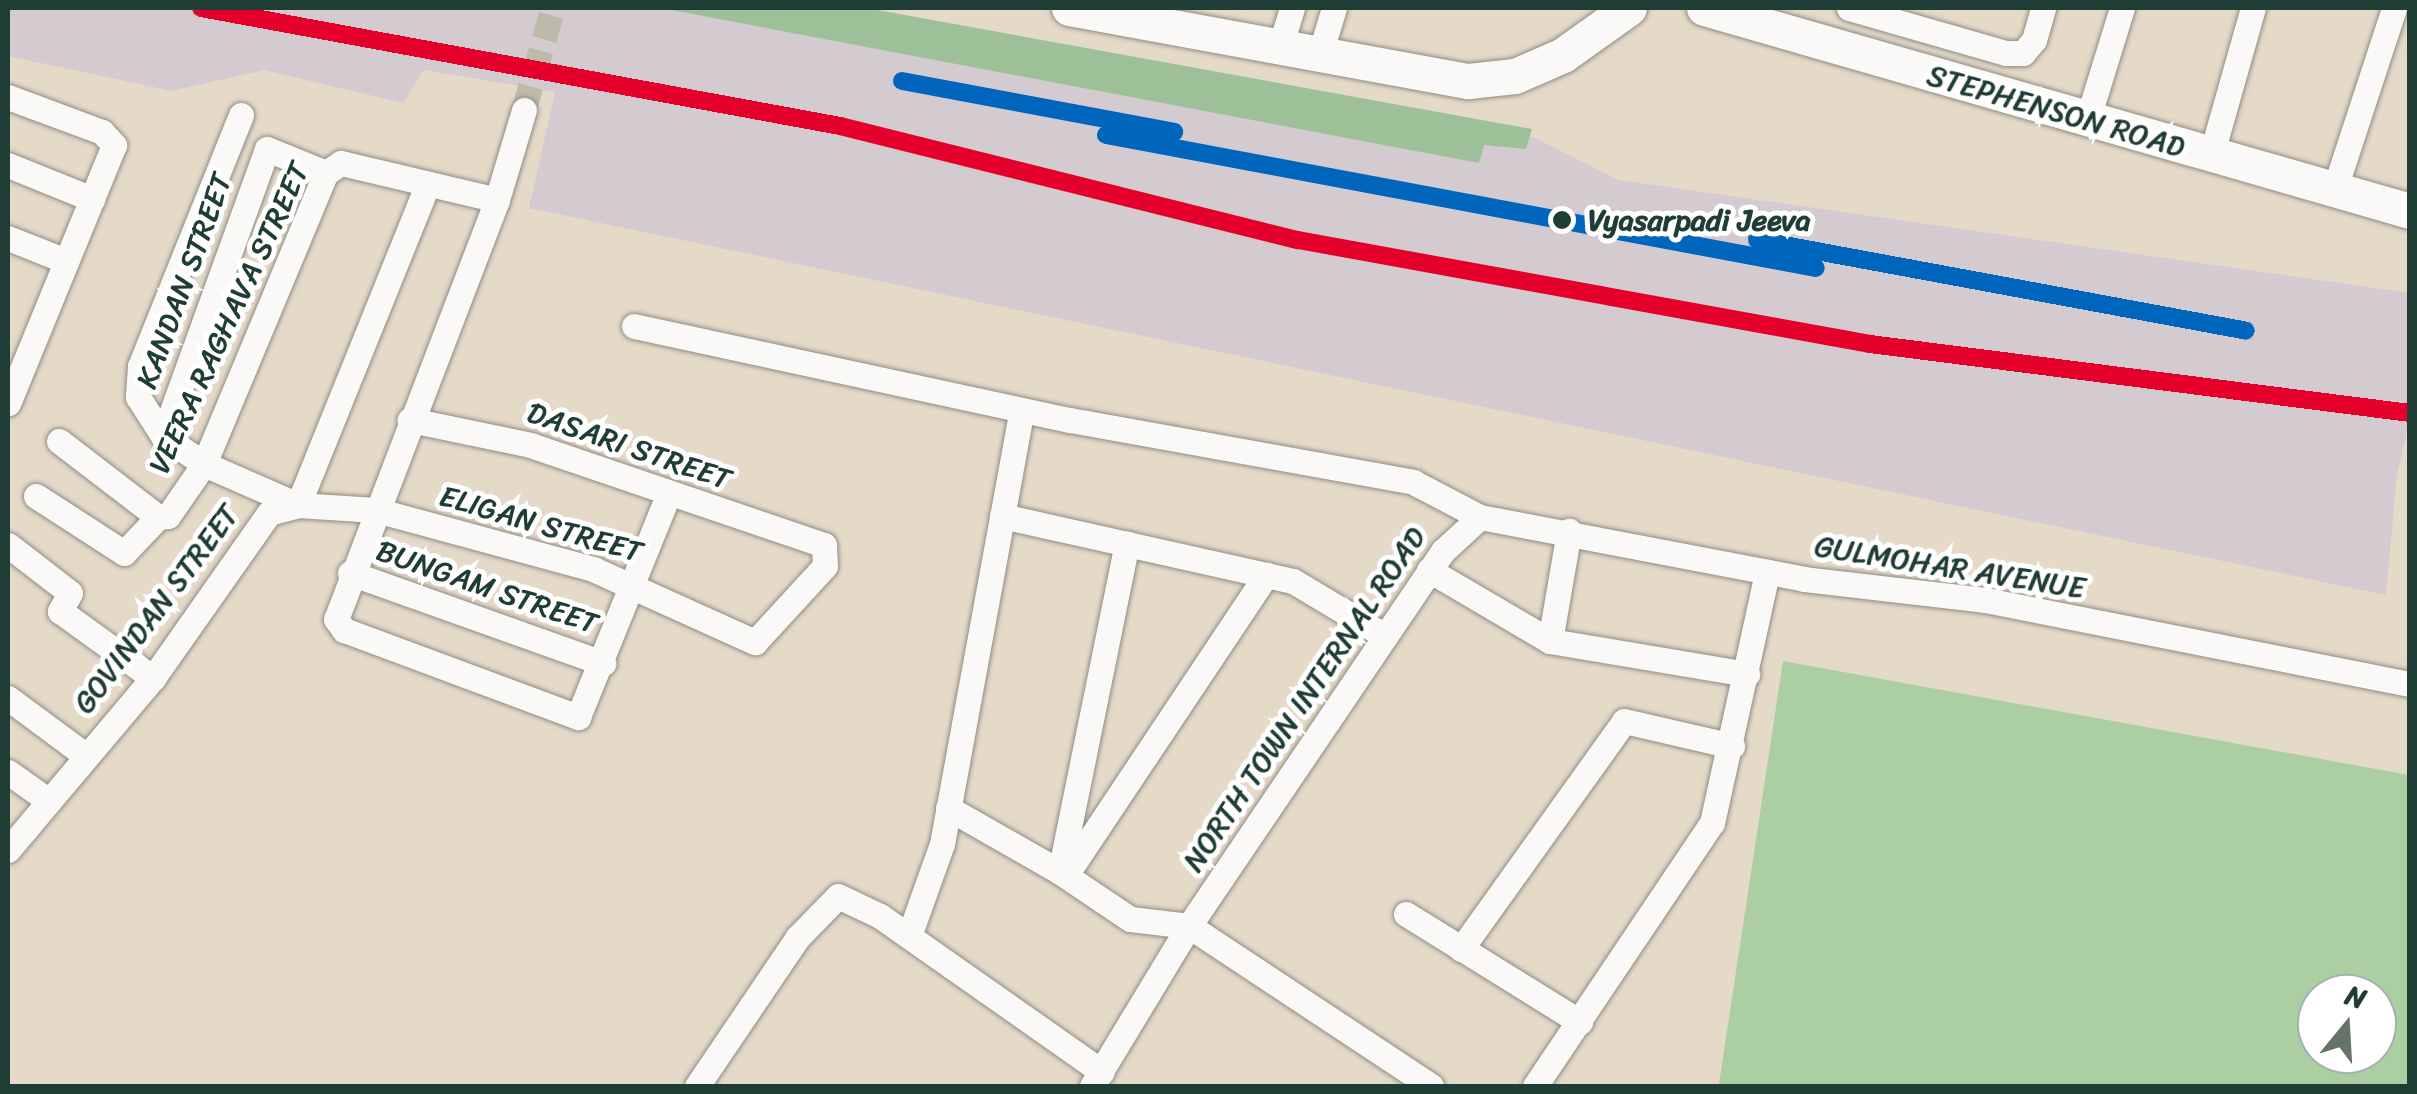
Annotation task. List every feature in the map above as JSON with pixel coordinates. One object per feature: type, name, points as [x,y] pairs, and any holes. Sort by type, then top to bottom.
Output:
[{"type":"main road","points":[[1069,8],[1288,24],[1327,31],[1468,81],[1515,76],[1563,56],[1629,8]]},
{"type":"main road","name":"STEPHENSON ROAD","points":[[1704,8],[2087,121],[2410,210]]},
{"type":"street","points":[[1845,49],[1853,8],[2006,54],[2023,53],[2034,40],[2043,8]]},
{"type":"street","points":[[2087,121],[2122,8]]},
{"type":"street","points":[[2211,156],[2253,8]]},
{"type":"street","points":[[2334,191],[2394,8]]},
{"type":"street","points":[[8,97],[109,136],[114,145],[8,398]]},
{"type":"street","points":[[524,110],[497,200],[335,612],[344,630],[578,717],[668,495]]},
{"type":"street","points":[[162,436],[138,397],[140,366],[241,115]]},
{"type":"street","name":"KANDAN STREET","points":[[162,436],[267,149],[326,174]]},
{"type":"street","name":"VEERA RAGHAVA STREET","points":[[36,496],[124,553],[158,517],[168,516],[204,464],[326,174],[341,163],[358,163],[428,184]]},
{"type":"street","points":[[8,165],[92,199]]},
{"type":"street","points":[[298,505],[428,184],[497,200]]},
{"type":"street","points":[[8,238],[66,261]]},
{"type":"street","name":"GULMOHAR AVENUE","points":[[634,326],[1022,410],[1414,482],[1480,517],[1767,572],[1985,600],[2410,684]]},
{"type":"street","points":[[909,936],[948,808],[1022,410]]},
{"type":"street","name":"DASARI STREET","points":[[410,420],[531,445],[668,495],[824,545],[826,566],[755,642]]},
{"type":"street","name":"ELIGAN STREET","points":[[162,436],[204,464],[298,505],[376,510],[635,583],[755,642]]},
{"type":"street","points":[[59,441],[158,517]]},
{"type":"street","name":"GOVINDAN STREET","points":[[8,850],[153,678],[270,513],[298,505]]},
{"type":"street","points":[[1002,516],[1293,581],[1385,636]]},
{"type":"street","name":"NORTH TOWN INTERNAL ROAD","points":[[1097,1079],[1189,926],[1385,636],[1456,533],[1480,517]]},
{"type":"street","points":[[1550,641],[1568,531]]},
{"type":"street","points":[[1063,874],[1127,544]]},
{"type":"street","points":[[8,545],[70,593],[60,611],[153,678]]},
{"type":"street","points":[[1430,570],[1550,641],[1747,674]]},
{"type":"street","points":[[1536,1086],[1702,845],[1732,746],[1767,572]]},
{"type":"street","name":"BUNGAM STREET","points":[[350,573],[603,662]]},
{"type":"street","points":[[1063,874],[1266,575]]},
{"type":"street","points":[[8,698],[85,755]]},
{"type":"street","points":[[1461,948],[1624,721],[1732,746]]},
{"type":"street","points":[[8,772],[49,801]]},
{"type":"street","points":[[948,808],[1063,874],[1130,919],[1189,926],[1431,1086]]},
{"type":"street","points":[[697,1086],[825,903],[849,899],[909,936],[1097,1079]]},
{"type":"street","points":[[1406,914],[1580,1022]]},
{"type":"shaded area","points":[[8,8],[862,8],[1535,138],[1618,180],[2409,293],[2409,423],[2397,474],[2386,595],[529,208],[555,92],[424,70],[403,103],[264,70],[172,91],[8,56]]},
{"type":"green space","points":[[661,8],[866,8],[1532,129],[1526,149],[1484,145],[1479,163]]},
{"type":"green space","points":[[1783,661],[2409,775],[2409,1086],[1719,1084]]},
{"type":"tunnel","points":[[524,110],[553,8]]},
{"type":"transit line","points":[[201,8],[840,126],[1298,240],[1870,344],[2410,413]]},
{"type":"transit line","points":[[902,81],[1174,132]]},
{"type":"transit line","points":[[1106,135],[1816,268]]},
{"type":"transit line","points":[[1757,240],[2246,331]]},
{"type":"place","name":"Vyasarpadi Jeeva","points":[[1562,220]]}]
